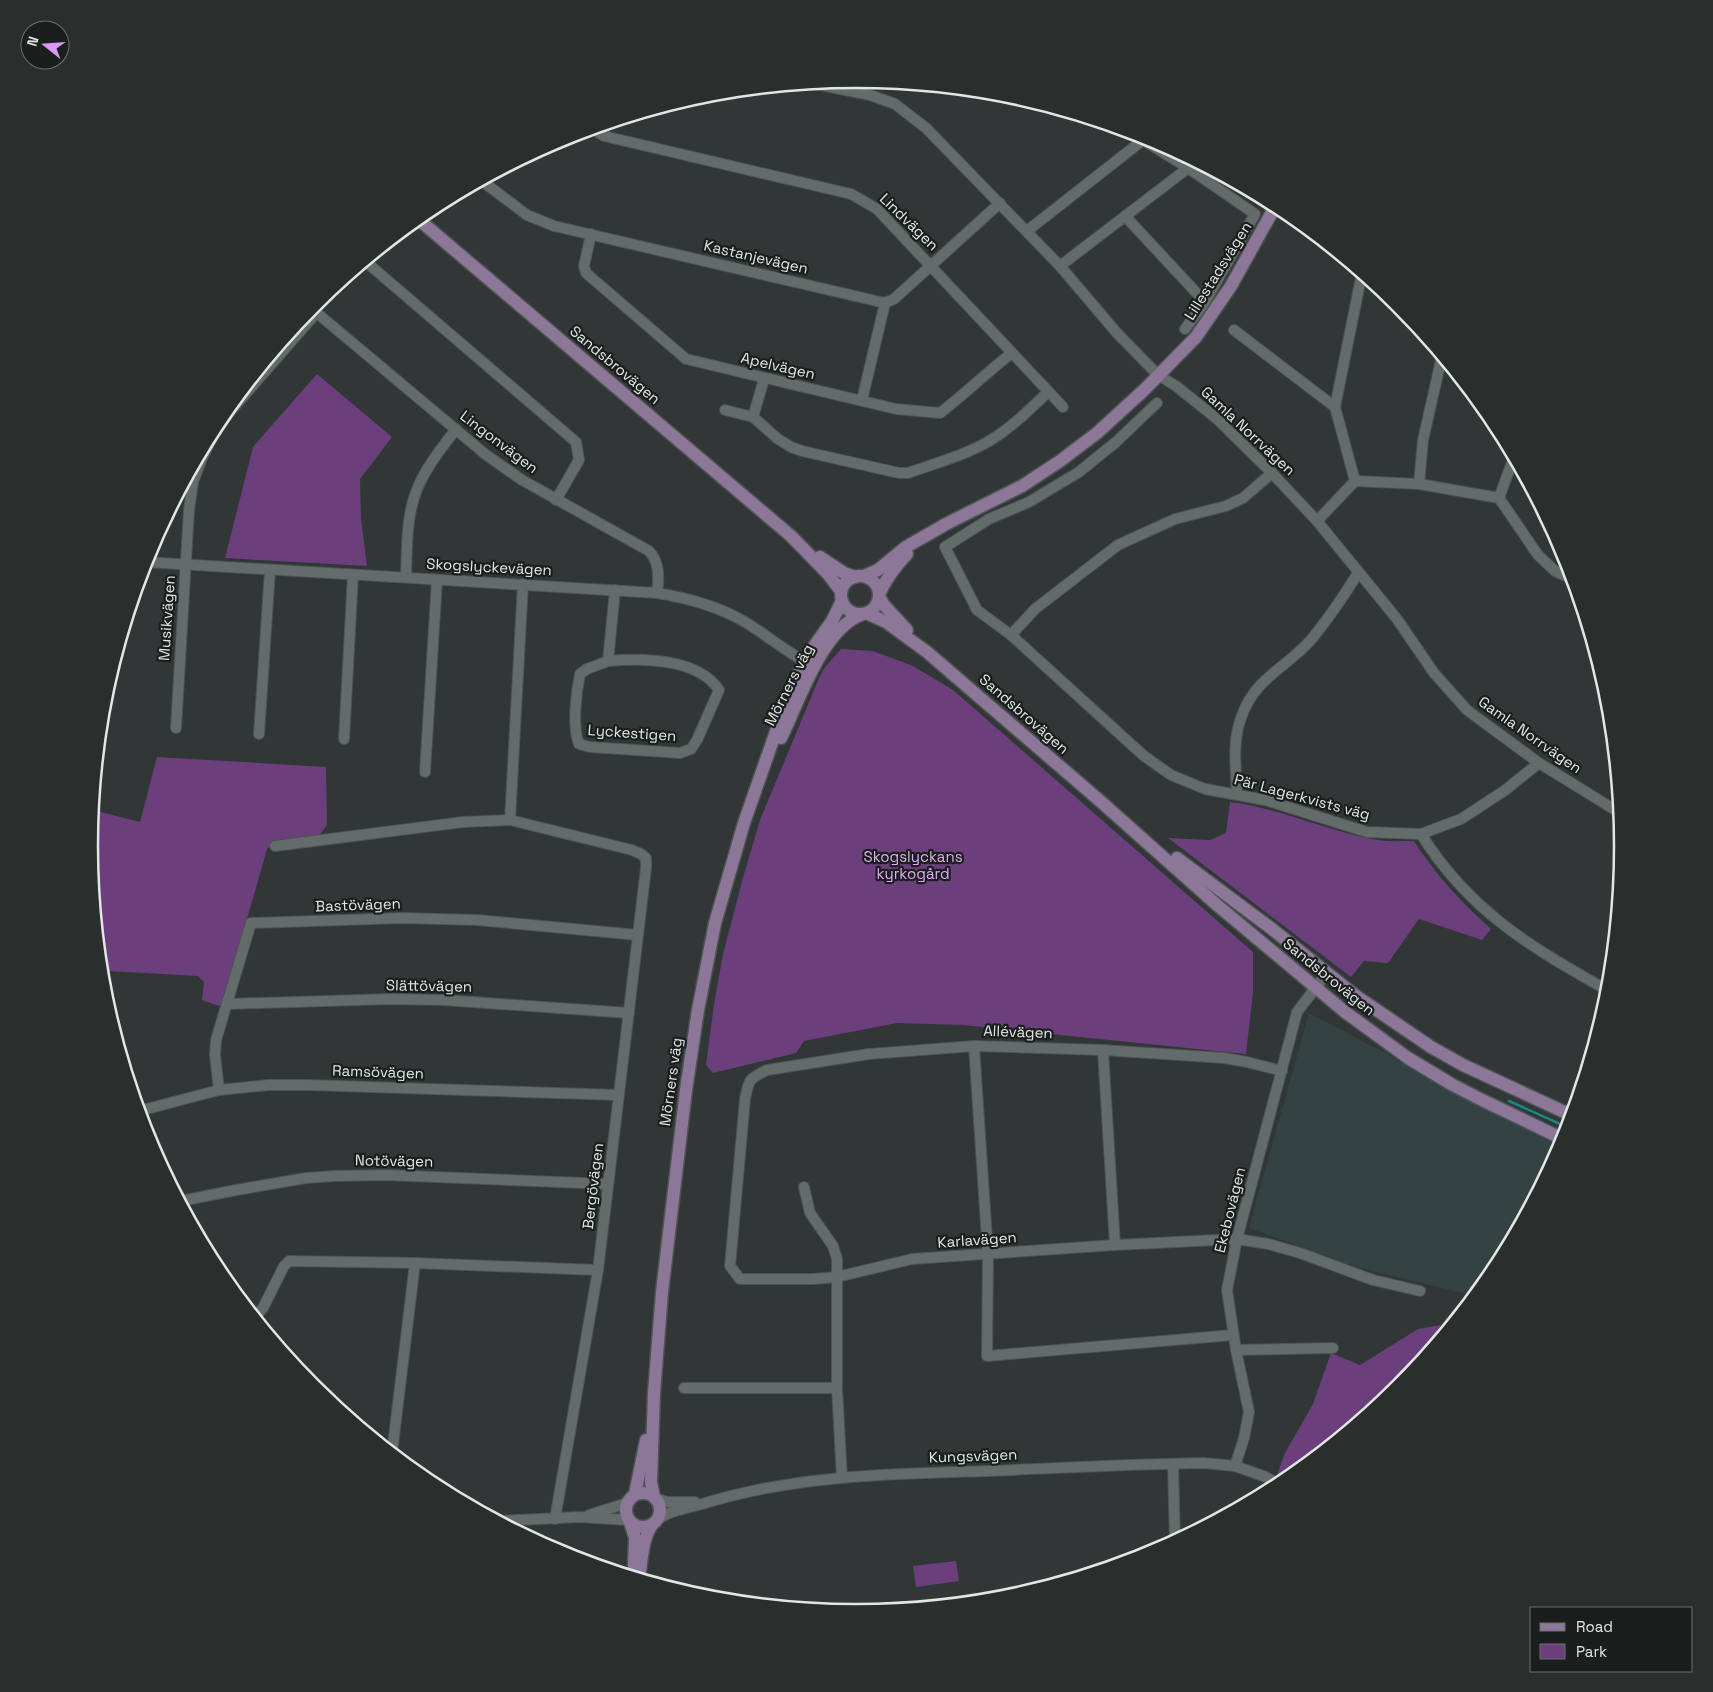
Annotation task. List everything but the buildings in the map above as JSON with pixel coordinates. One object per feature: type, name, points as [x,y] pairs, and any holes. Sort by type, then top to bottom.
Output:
[{"type":"main road","name":"Lillestadsvägen","points":[[859,577],[878,570],[906,547],[946,524],[1022,486],[1060,462],[1097,433],[1144,390],[1196,337],[1231,286],[1272,211]]},
{"type":"main road","name":"Sandsbrovägen","points":[[424,223],[791,536],[833,566],[859,577]]},
{"type":"main road","name":"Sandsbrovägen","points":[[791,536],[828,574],[841,596]]},
{"type":"main road","name":"Lillestadsvägen","points":[[879,596],[882,586],[891,573],[925,536]]},
{"type":"main road","points":[[859,577],[873,582],[878,588],[879,596],[874,608],[864,613],[855,614],[849,611],[841,596],[845,582],[859,577]]},
{"type":"main road","name":"Mörners väg","points":[[656,1498],[651,1482],[654,1392],[662,1292],[681,1123],[698,1010],[715,923],[744,823],[780,720],[832,621],[841,596]]},
{"type":"main road","name":"Sandsbrovägen","points":[[879,596],[884,605],[927,652]]},
{"type":"main road","name":"Sandsbrovägen","points":[[864,613],[886,622],[927,652],[1099,800],[1217,905],[1338,1007],[1408,1058],[1480,1099],[1557,1136]]},
{"type":"main road","name":"Mörners väg","points":[[809,664],[846,623],[864,613]]},
{"type":"main road","name":"Sandsbrovägen","points":[[1099,800],[1356,996],[1463,1065],[1566,1113]]},
{"type":"main road","name":"Mörners väg","points":[[631,1499],[654,1392]]},
{"type":"main road","points":[[634,1571],[635,1538],[625,1509],[631,1499],[644,1493],[656,1498],[660,1510],[648,1531],[640,1573]]},
{"type":"main road","points":[[629,1521],[641,1528],[654,1523]]},
{"type":"street","name":"Gamla Norrvägen","points":[[837,88],[870,95],[896,104],[926,128],[1060,266],[1116,332],[1158,375],[1176,386],[1216,418],[1317,521],[1397,619],[1434,673],[1467,710],[1539,763],[1614,809]]},
{"type":"street","name":"Lindvägen","points":[[599,133],[604,136],[851,194],[877,209],[1063,407]]},
{"type":"street","points":[[1027,231],[1137,142]]},
{"type":"street","points":[[1060,266],[1188,168],[1171,156]]},
{"type":"street","name":"Lillestadsvägen","points":[[1185,329],[1205,302],[1255,214],[1188,168]]},
{"type":"street","name":"Kastanjevägen","points":[[487,184],[527,216],[554,226],[885,303]]},
{"type":"street","points":[[862,400],[885,303],[894,299],[932,266],[1000,203]]},
{"type":"street","points":[[1125,216],[1205,302]]},
{"type":"street","name":"Apelvägen","points":[[590,234],[584,266],[586,272],[686,359],[896,409],[940,413],[963,396],[988,372],[1012,353]]},
{"type":"street","points":[[370,265],[576,442],[579,460],[556,500]]},
{"type":"street","points":[[1355,481],[1335,407],[1361,279]]},
{"type":"street","name":"Lingonvägen","points":[[317,313],[485,454],[522,480],[649,551],[654,556],[657,569],[657,593]]},
{"type":"street","points":[[1234,330],[1335,407]]},
{"type":"street","points":[[1419,484],[1422,440],[1440,362]]},
{"type":"street","points":[[753,417],[764,379]]},
{"type":"street","points":[[725,410],[753,417],[778,439],[791,447],[899,474],[908,473],[964,453],[991,440],[1012,425],[1048,392]]},
{"type":"street","points":[[1097,433],[1109,447],[1157,403]]},
{"type":"street","points":[[406,577],[409,520],[416,492],[432,460],[456,429]]},
{"type":"street","name":"Pär Lagerkvists väg","points":[[1109,447],[1079,472],[1029,502],[989,519],[946,547],[976,610],[1011,635],[1144,756],[1171,775],[1205,788],[1265,800],[1367,832],[1421,834]]},
{"type":"street","points":[[1499,498],[1511,464]]},
{"type":"street","points":[[1011,635],[1034,609],[1118,545],[1175,519],[1226,506],[1243,498],[1272,473]]},
{"type":"street","name":"Musikvägen","points":[[176,728],[189,510],[196,475]]},
{"type":"street","points":[[1317,521],[1355,481],[1419,484],[1499,498],[1538,555],[1556,571],[1565,575]]},
{"type":"street","name":"Skogslyckevägen","points":[[153,562],[657,593],[693,600],[727,613],[745,622],[809,664]]},
{"type":"street","points":[[259,734],[270,570]]},
{"type":"street","points":[[1237,794],[1236,741],[1241,718],[1252,694],[1273,672],[1308,643],[1334,611],[1358,573]]},
{"type":"street","points":[[344,739],[353,575]]},
{"type":"street","points":[[425,772],[437,580]]},
{"type":"street","points":[[275,846],[438,824],[510,820],[523,584]]},
{"type":"street","points":[[608,661],[615,590]]},
{"type":"street","name":"Lyckestigen","points":[[654,660],[689,668],[713,681],[719,690],[697,740],[691,749],[680,753],[590,747],[579,744],[575,735],[577,686],[580,674],[587,669],[608,661],[654,660]]},
{"type":"street","points":[[1539,763],[1504,791],[1461,819],[1421,834],[1432,852],[1465,892],[1506,929],[1542,953],[1601,986]]},
{"type":"street","name":"Bergövägen","points":[[510,820],[632,850],[644,855],[647,861],[598,1270],[555,1519]]},
{"type":"street","name":"Bastövägen","points":[[219,1090],[215,1055],[216,1040],[251,923],[403,918],[477,920],[638,935]]},
{"type":"street","name":"Ekebovägen","points":[[1235,1466],[1244,1438],[1249,1412],[1236,1350],[1227,1290],[1237,1238],[1298,1012],[1328,973]]},
{"type":"street","name":"Slättövägen","points":[[227,1004],[391,999],[444,1000],[629,1013]]},
{"type":"street","points":[[974,1046],[988,1254],[987,1356],[1234,1335]]},
{"type":"street","name":"Allévägen","points":[[755,1076],[767,1070],[868,1054],[974,1046],[1103,1050],[1224,1058],[1282,1071]]},
{"type":"street","points":[[1103,1050],[1115,1245]]},
{"type":"street","name":"Karlavägen","points":[[755,1076],[749,1082],[745,1100],[730,1266],[740,1279],[813,1279],[837,1277],[912,1259],[1237,1238],[1300,1252],[1373,1280],[1420,1291]]},
{"type":"street","name":"Ramsövägen","points":[[146,1109],[219,1090],[268,1085],[619,1095]]},
{"type":"street","name":"Notövägen","points":[[186,1200],[306,1178],[334,1176],[386,1175],[608,1184]]},
{"type":"street","points":[[804,1186],[810,1213],[833,1246],[836,1259],[837,1388],[842,1478]]},
{"type":"street","points":[[259,1313],[284,1266],[289,1261],[415,1263],[598,1270]]},
{"type":"street","points":[[393,1446],[415,1263]]},
{"type":"street","points":[[1236,1350],[1333,1348]]},
{"type":"street","points":[[684,1388],[837,1388]]},
{"type":"street","name":"Kungsvägen","points":[[654,1523],[670,1514],[713,1500],[783,1484],[842,1478],[934,1472],[1204,1463],[1235,1466],[1272,1481]]},
{"type":"street","points":[[1173,1464],[1175,1534]]},
{"type":"street","name":"Kungsvägen","points":[[656,1498],[684,1503],[713,1500]]},
{"type":"street","points":[[580,1517],[631,1499]]},
{"type":"street","points":[[511,1521],[580,1517],[629,1521]]},
{"type":"shaded area","points":[[1309,1013],[1554,1142],[1537,1181],[1513,1225],[1468,1294],[1353,1266],[1249,1228]]},
{"type":"green space","points":[[317,374],[392,437],[360,479],[361,519],[367,566],[225,558],[253,447]]},
{"type":"green space","name":"Skogslyckans kyrkogård","points":[[841,649],[873,651],[913,666],[953,690],[1253,952],[1253,992],[1246,1054],[963,1025],[897,1023],[804,1041],[796,1053],[713,1073],[706,1065],[723,954],[760,820],[819,678],[825,667]]},
{"type":"green space","points":[[157,757],[326,767],[327,825],[319,836],[277,840],[267,849],[222,1007],[202,1000],[204,982],[198,976],[109,971],[104,945],[100,896],[98,846],[99,812],[140,822]]},
{"type":"green space","points":[[1230,802],[1266,809],[1372,839],[1414,841],[1450,888],[1491,929],[1482,940],[1419,919],[1388,963],[1364,961],[1351,977],[1168,838],[1210,840],[1226,833]]},
{"type":"green space","points":[[1445,1324],[1393,1382],[1357,1416],[1318,1448],[1279,1476],[1277,1475],[1285,1453],[1313,1404],[1331,1353],[1360,1365],[1418,1329]]},
{"type":"green space","points":[[956,1561],[959,1581],[916,1587],[913,1566]]},
{"type":"waterway","points":[[1509,1101],[1561,1125]]}]
